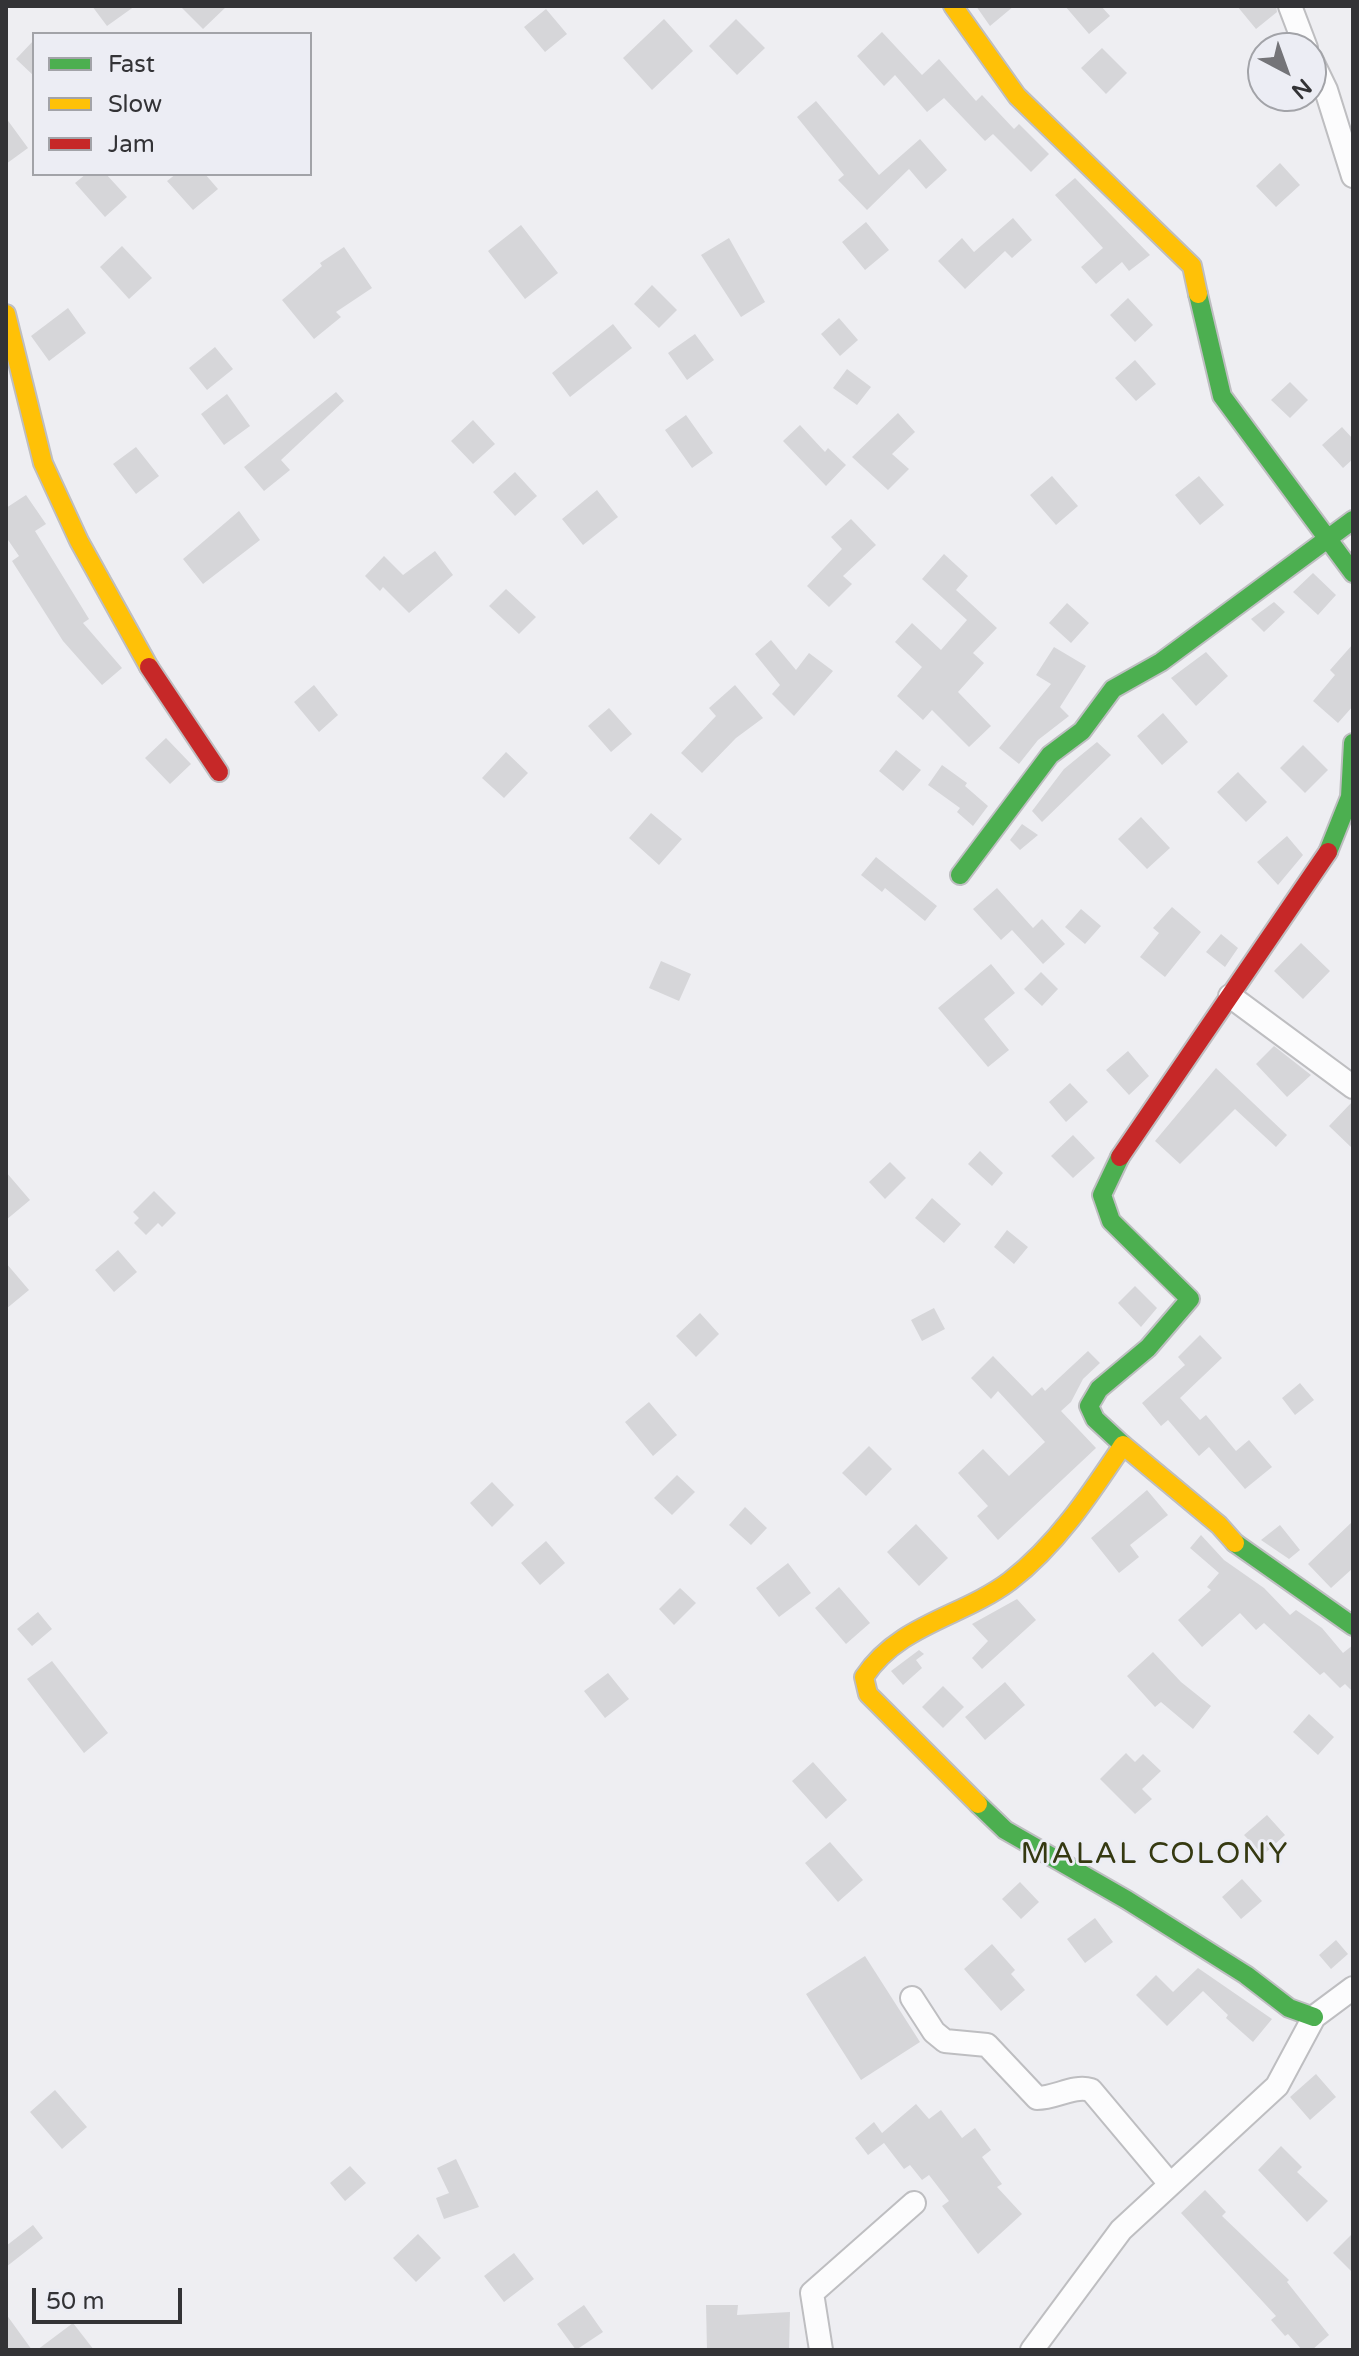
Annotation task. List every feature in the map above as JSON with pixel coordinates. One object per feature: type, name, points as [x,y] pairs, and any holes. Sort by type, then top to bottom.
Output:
[{"type":"street","points":[[953,6],[1017,96],[1192,266],[1222,396],[1353,573]]},
{"type":"street","points":[[1290,6],[1300,32]]},
{"type":"street","points":[[1327,93],[1353,176]]},
{"type":"street","points":[[6,314],[43,463],[79,541],[139,651],[219,772]]},
{"type":"street","points":[[960,875],[1050,755],[1082,731],[1113,689],[1161,662],[1353,520]]},
{"type":"street","points":[[1353,743],[1350,751],[1350,797],[1334,843],[1123,1150],[1102,1195],[1111,1221],[1190,1299],[1148,1348],[1099,1389],[1089,1406],[1095,1419],[1219,1525],[1238,1547],[1353,1626]]},
{"type":"street","points":[[1230,996],[1353,1087]]},
{"type":"street","points":[[1123,1445],[1068,1527],[1008,1582],[898,1640],[869,1665],[864,1677],[868,1694],[947,1778],[1005,1830],[1127,1900],[1246,1975],[1289,2008],[1314,2017]]},
{"type":"street","points":[[1032,2350],[1121,2230],[1277,2086],[1314,2017],[1353,1988]]},
{"type":"street","points":[[912,1998],[934,2032],[945,2041],[987,2045],[1037,2098],[1051,2098],[1082,2087],[1091,2090],[1170,2184]]},
{"type":"street","points":[[821,2350],[812,2293],[914,2203]]},
{"type":"building","points":[[92,6],[135,6],[107,26]]},
{"type":"building","points":[[180,6],[227,6],[203,29]]},
{"type":"building","points":[[976,6],[1014,6],[990,26]]},
{"type":"building","points":[[1065,6],[1101,6],[1110,16],[1089,34]]},
{"type":"building","points":[[1237,6],[1276,6],[1277,12],[1256,29]]},
{"type":"building","points":[[546,9],[567,34],[545,52],[524,27]]},
{"type":"building","points":[[664,19],[693,51],[652,90],[623,58]]},
{"type":"building","points":[[736,19],[765,48],[737,75],[709,46]]},
{"type":"building","points":[[882,32],[922,75],[939,59],[976,101],[982,95],[1014,129],[1019,124],[1049,154],[1031,172],[993,134],[985,141],[944,98],[927,112],[895,75],[884,86],[857,56]]},
{"type":"building","points":[[32,42],[32,74],[16,59]]},
{"type":"building","points":[[1102,48],[1127,73],[1106,94],[1081,68]]},
{"type":"building","points":[[816,101],[879,175],[920,139],[947,170],[926,189],[909,169],[867,210],[838,180],[844,175],[797,117]]},
{"type":"building","points":[[6,118],[28,148],[6,164]]},
{"type":"building","points":[[1280,163],[1300,185],[1276,207],[1256,186]]},
{"type":"building","points":[[84,176],[108,176],[127,197],[105,217],[75,183]]},
{"type":"building","points":[[173,176],[207,176],[218,189],[193,210],[167,181]]},
{"type":"building","points":[[1075,178],[1150,255],[1129,271],[1122,262],[1096,284],[1081,267],[1103,248],[1055,195]]},
{"type":"building","points":[[1013,218],[1032,240],[1012,258],[1005,251],[965,289],[938,261],[962,238],[974,252]]},
{"type":"building","points":[[866,222],[889,250],[865,270],[842,242]]},
{"type":"building","points":[[521,225],[558,273],[525,299],[488,251]]},
{"type":"building","points":[[729,238],[765,302],[741,317],[701,255]]},
{"type":"building","points":[[122,246],[152,278],[129,299],[100,267]]},
{"type":"building","points":[[344,247],[372,288],[336,312],[341,317],[314,339],[282,300],[322,266],[320,263]]},
{"type":"building","points":[[652,285],[677,310],[659,328],[634,304]]},
{"type":"building","points":[[1128,298],[1153,325],[1135,342],[1110,315]]},
{"type":"building","points":[[68,308],[86,333],[49,361],[31,336]]},
{"type":"building","points":[[839,318],[858,340],[840,356],[821,334]]},
{"type":"building","points":[[613,324],[632,348],[570,397],[552,373]]},
{"type":"building","points":[[695,334],[714,360],[687,380],[668,353]]},
{"type":"building","points":[[215,347],[233,369],[207,390],[189,368]]},
{"type":"building","points":[[1135,360],[1156,384],[1136,401],[1115,378]]},
{"type":"building","points":[[847,369],[871,387],[857,405],[833,388]]},
{"type":"building","points":[[1290,382],[1308,400],[1290,418],[1271,400]]},
{"type":"building","points":[[336,392],[344,401],[281,460],[290,470],[264,491],[244,467]]},
{"type":"building","points":[[227,394],[250,426],[224,445],[201,414]]},
{"type":"building","points":[[898,413],[915,432],[892,454],[909,469],[888,490],[852,457]]},
{"type":"building","points":[[686,415],[713,453],[692,468],[665,430]]},
{"type":"building","points":[[473,420],[495,444],[473,464],[451,441]]},
{"type":"building","points":[[800,425],[825,452],[828,448],[846,465],[826,486],[783,441]]},
{"type":"building","points":[[1342,427],[1353,439],[1353,459],[1343,468],[1322,445]]},
{"type":"building","points":[[136,447],[159,476],[136,494],[113,464]]},
{"type":"building","points":[[515,472],[537,496],[515,516],[493,492]]},
{"type":"building","points":[[1052,476],[1078,506],[1056,525],[1030,495]]},
{"type":"building","points":[[1199,476],[1224,505],[1200,525],[1175,495]]},
{"type":"building","points":[[597,490],[618,517],[583,545],[562,519]]},
{"type":"building","points":[[26,495],[46,524],[35,531],[89,619],[83,623],[122,668],[102,685],[63,641],[12,561],[19,556],[6,537],[6,508]]},
{"type":"building","points":[[239,511],[260,540],[203,584],[183,559]]},
{"type":"building","points":[[851,519],[876,545],[843,576],[852,584],[829,607],[807,586],[842,549],[831,537]]},
{"type":"building","points":[[435,551],[453,575],[409,613],[383,587],[380,591],[365,576],[384,556],[403,575]]},
{"type":"building","points":[[944,554],[968,576],[956,590],[997,628],[973,653],[984,663],[958,692],[991,726],[969,747],[932,710],[923,720],[897,696],[922,667],[895,642],[912,623],[941,650],[967,620],[922,579]]},
{"type":"building","points":[[1313,573],[1336,595],[1318,615],[1293,592]]},
{"type":"building","points":[[506,589],[536,617],[519,634],[489,606]]},
{"type":"building","points":[[1274,602],[1285,612],[1264,632],[1251,619]]},
{"type":"building","points":[[1067,603],[1089,623],[1071,643],[1049,623]]},
{"type":"building","points":[[771,640],[796,670],[809,653],[833,671],[794,716],[772,694],[780,685],[755,654]]},
{"type":"building","points":[[1353,644],[1353,706],[1338,723],[1313,701],[1335,675],[1330,670]]},
{"type":"building","points":[[1054,647],[1086,666],[1060,707],[1069,716],[1038,740],[1019,764],[999,748],[1051,684],[1036,675]]},
{"type":"building","points":[[1206,652],[1228,676],[1196,706],[1171,678]]},
{"type":"building","points":[[314,685],[338,715],[319,732],[294,702]]},
{"type":"building","points":[[735,685],[763,718],[736,738],[702,773],[681,753],[716,716],[709,708]]},
{"type":"building","points":[[609,708],[632,734],[611,752],[588,726]]},
{"type":"building","points":[[1163,713],[1188,742],[1162,765],[1137,736]]},
{"type":"building","points":[[166,738],[191,764],[170,784],[145,758]]},
{"type":"building","points":[[1097,742],[1111,755],[1042,822],[1032,811],[1064,769]]},
{"type":"building","points":[[1303,745],[1328,770],[1305,793],[1280,768]]},
{"type":"building","points":[[896,750],[921,770],[903,791],[879,771]]},
{"type":"building","points":[[506,752],[528,773],[504,798],[482,778]]},
{"type":"building","points":[[942,765],[967,783],[965,786],[988,806],[973,826],[957,812],[960,808],[928,785]]},
{"type":"building","points":[[1238,772],[1267,802],[1246,822],[1217,792]]},
{"type":"building","points":[[651,813],[682,839],[659,865],[629,838]]},
{"type":"building","points":[[1141,817],[1170,848],[1147,869],[1118,839]]},
{"type":"building","points":[[1022,824],[1038,835],[1020,850],[1010,840]]},
{"type":"building","points":[[1287,836],[1303,855],[1278,885],[1257,862]]},
{"type":"building","points":[[876,857],[937,906],[925,921],[885,888],[882,892],[861,875]]},
{"type":"building","points":[[997,888],[1033,928],[1042,919],[1065,944],[1043,964],[1012,930],[1001,940],[973,909]]},
{"type":"building","points":[[1172,907],[1201,932],[1165,977],[1140,957],[1159,933],[1153,928]]},
{"type":"building","points":[[1081,909],[1101,926],[1085,944],[1065,927]]},
{"type":"building","points":[[1221,934],[1238,948],[1225,967],[1206,952]]},
{"type":"building","points":[[1301,943],[1330,971],[1303,999],[1274,971]]},
{"type":"building","points":[[661,961],[691,974],[679,1001],[649,988]]},
{"type":"building","points":[[991,964],[1015,993],[984,1019],[1009,1050],[988,1067],[938,1008]]},
{"type":"building","points":[[1041,972],[1058,989],[1042,1006],[1024,989]]},
{"type":"building","points":[[1274,1046],[1311,1075],[1287,1097],[1256,1064]]},
{"type":"building","points":[[1128,1051],[1149,1076],[1129,1095],[1106,1070]]},
{"type":"building","points":[[1216,1068],[1287,1135],[1276,1147],[1235,1109],[1180,1164],[1155,1141]]},
{"type":"building","points":[[1070,1083],[1088,1102],[1066,1122],[1049,1102]]},
{"type":"building","points":[[1353,1101],[1353,1149],[1329,1126]]},
{"type":"building","points":[[1073,1135],[1095,1158],[1073,1178],[1051,1156]]},
{"type":"building","points":[[980,1151],[1003,1173],[992,1186],[968,1164]]},
{"type":"building","points":[[890,1162],[906,1178],[885,1199],[869,1182]]},
{"type":"building","points":[[6,1172],[30,1200],[6,1220]]},
{"type":"building","points":[[154,1191],[176,1213],[162,1227],[158,1223],[146,1235],[134,1223],[139,1218],[133,1212]]},
{"type":"building","points":[[932,1198],[961,1224],[944,1243],[915,1218]]},
{"type":"building","points":[[1007,1230],[1028,1247],[1014,1264],[994,1247]]},
{"type":"building","points":[[118,1250],[137,1272],[114,1292],[95,1270]]},
{"type":"building","points":[[6,1263],[29,1290],[6,1309]]},
{"type":"building","points":[[1135,1286],[1157,1308],[1141,1327],[1118,1303]]},
{"type":"building","points":[[934,1308],[945,1329],[922,1341],[911,1320]]},
{"type":"building","points":[[700,1313],[719,1334],[696,1357],[676,1336]]},
{"type":"building","points":[[1200,1335],[1222,1358],[1180,1398],[1200,1420],[1206,1415],[1236,1451],[1249,1440],[1272,1467],[1245,1489],[1209,1447],[1199,1456],[1168,1420],[1161,1426],[1142,1403],[1185,1365],[1178,1357]]},
{"type":"building","points":[[1088,1351],[1100,1363],[1083,1379],[1071,1402],[1061,1411],[1096,1448],[998,1540],[977,1516],[988,1506],[958,1473],[983,1449],[1009,1476],[1045,1442],[998,1391],[991,1399],[971,1378],[993,1356],[1032,1396],[1042,1387],[1045,1391]]},
{"type":"building","points":[[1300,1383],[1314,1400],[1295,1415],[1282,1398]]},
{"type":"building","points":[[649,1402],[677,1435],[653,1456],[625,1422]]},
{"type":"building","points":[[869,1446],[892,1469],[866,1496],[842,1473]]},
{"type":"building","points":[[677,1475],[695,1492],[672,1515],[654,1498]]},
{"type":"building","points":[[492,1482],[514,1505],[492,1527],[470,1503]]},
{"type":"building","points":[[1147,1490],[1168,1515],[1130,1545],[1139,1557],[1119,1573],[1091,1538]]},
{"type":"building","points":[[745,1507],[767,1528],[751,1545],[729,1525]]},
{"type":"building","points":[[1353,1521],[1353,1568],[1331,1588],[1308,1564]]},
{"type":"building","points":[[916,1524],[948,1558],[919,1586],[887,1552]]},
{"type":"building","points":[[1280,1525],[1300,1550],[1289,1559],[1261,1540]]},
{"type":"building","points":[[1201,1535],[1224,1560],[1264,1588],[1290,1615],[1296,1610],[1322,1628],[1343,1653],[1353,1645],[1353,1692],[1345,1684],[1340,1688],[1324,1672],[1320,1675],[1264,1623],[1256,1630],[1240,1613],[1202,1647],[1178,1620],[1211,1590],[1207,1587],[1219,1573],[1190,1548]]},
{"type":"building","points":[[546,1541],[565,1563],[540,1585],[521,1563]]},
{"type":"building","points":[[788,1563],[811,1593],[779,1617],[756,1588]]},
{"type":"building","points":[[839,1587],[870,1623],[846,1644],[815,1608]]},
{"type":"building","points":[[680,1588],[696,1603],[674,1625],[659,1609]]},
{"type":"building","points":[[1017,1599],[1036,1620],[982,1669],[972,1658],[988,1641],[972,1624]]},
{"type":"building","points":[[38,1612],[52,1629],[32,1646],[17,1629]]},
{"type":"building","points":[[919,1650],[924,1654],[916,1660],[922,1668],[903,1685],[891,1671]]},
{"type":"building","points":[[1153,1652],[1181,1682],[1211,1706],[1193,1729],[1161,1702],[1155,1707],[1127,1676]]},
{"type":"building","points":[[52,1661],[108,1733],[84,1753],[27,1679]]},
{"type":"building","points":[[608,1673],[629,1699],[605,1718],[584,1691]]},
{"type":"building","points":[[1005,1682],[1025,1705],[985,1740],[965,1717]]},
{"type":"building","points":[[943,1686],[964,1707],[943,1728],[922,1707]]},
{"type":"building","points":[[1309,1714],[1334,1737],[1318,1755],[1293,1732]]},
{"type":"building","points":[[1126,1753],[1135,1762],[1143,1754],[1161,1771],[1142,1789],[1152,1799],[1135,1814],[1100,1779]]},
{"type":"building","points":[[813,1762],[847,1800],[826,1819],[792,1781]]},
{"type":"building","points":[[1267,1815],[1285,1835],[1263,1855],[1244,1835]]},
{"type":"building","points":[[830,1842],[863,1880],[838,1902],[805,1863]]},
{"type":"building","points":[[1242,1879],[1262,1901],[1241,1919],[1222,1897]]},
{"type":"building","points":[[1020,1882],[1039,1902],[1021,1919],[1002,1899]]},
{"type":"building","points":[[1095,1918],[1113,1942],[1085,1963],[1067,1939]]},
{"type":"building","points":[[1336,1940],[1348,1954],[1331,1969],[1319,1955]]},
{"type":"building","points":[[992,1944],[1015,1970],[1011,1974],[1025,1990],[1001,2011],[964,1969]]},
{"type":"building","points":[[865,1956],[920,2042],[861,2080],[806,1994]]},
{"type":"building","points":[[1198,1968],[1272,2019],[1253,2042],[1226,2018],[1228,2015],[1203,1991],[1167,2026],[1136,1995],[1156,1975],[1173,1992]]},
{"type":"building","points":[[1316,2074],[1336,2097],[1310,2120],[1290,2097]]},
{"type":"building","points":[[55,2090],[87,2127],[62,2149],[30,2112]]},
{"type":"building","points":[[916,2104],[929,2119],[941,2110],[962,2138],[975,2128],[991,2150],[982,2157],[1002,2184],[997,2187],[1022,2214],[978,2254],[942,2206],[949,2201],[929,2175],[922,2180],[910,2165],[904,2169],[884,2143],[868,2155],[855,2138],[874,2122],[882,2133]]},
{"type":"building","points":[[1281,2146],[1302,2167],[1297,2172],[1328,2201],[1307,2222],[1258,2170]]},
{"type":"building","points":[[456,2159],[479,2207],[444,2219],[436,2198],[449,2193],[437,2168]]},
{"type":"building","points":[[350,2166],[366,2183],[345,2201],[330,2183]]},
{"type":"building","points":[[1205,2190],[1226,2212],[1222,2216],[1289,2280],[1287,2282],[1329,2335],[1312,2350],[1302,2350],[1288,2334],[1285,2336],[1271,2320],[1276,2316],[1181,2213]]},
{"type":"building","points":[[33,2225],[43,2238],[6,2267],[6,2246]]},
{"type":"building","points":[[1353,2233],[1353,2273],[1333,2253]]},
{"type":"building","points":[[418,2234],[441,2258],[416,2282],[393,2258]]},
{"type":"building","points":[[514,2253],[534,2279],[504,2302],[484,2276]]},
{"type":"building","points":[[584,2305],[603,2332],[576,2350],[557,2324]]},
{"type":"building","points":[[706,2305],[738,2305],[737,2315],[790,2312],[789,2350],[707,2350]]},
{"type":"building","points":[[6,2314],[32,2350],[6,2350]]},
{"type":"building","points":[[73,2323],[94,2350],[37,2350]]},
{"type":"traffic: fast","points":[[1198,294],[1222,396],[1353,573]]},
{"type":"traffic: fast","points":[[960,875],[1050,755],[1082,731],[1113,689],[1161,662],[1353,520]]},
{"type":"traffic: fast","points":[[1328,852],[1350,797],[1353,743]]},
{"type":"traffic: fast","points":[[1120,1157],[1102,1195],[1111,1221],[1190,1299],[1148,1348],[1099,1389],[1089,1406],[1095,1419],[1123,1445]]},
{"type":"traffic: fast","points":[[1235,1543],[1353,1626]]},
{"type":"traffic: fast","points":[[978,1804],[1005,1830],[1127,1900],[1246,1975],[1289,2008],[1314,2017]]},
{"type":"traffic: slow","points":[[953,6],[1017,96],[1192,266],[1198,294]]},
{"type":"traffic: slow","points":[[6,314],[43,463],[79,541],[149,667]]},
{"type":"traffic: slow","points":[[978,1804],[868,1694],[864,1677],[878,1659],[913,1633],[991,1593],[1027,1567],[1072,1518],[1123,1445],[1219,1525],[1235,1543]]},
{"type":"traffic: jam","points":[[149,667],[219,772]]},
{"type":"traffic: jam","points":[[1120,1157],[1328,852]]},
{"type":"district","name":"MALAL COLONY","points":[[1155,1855]]}]
